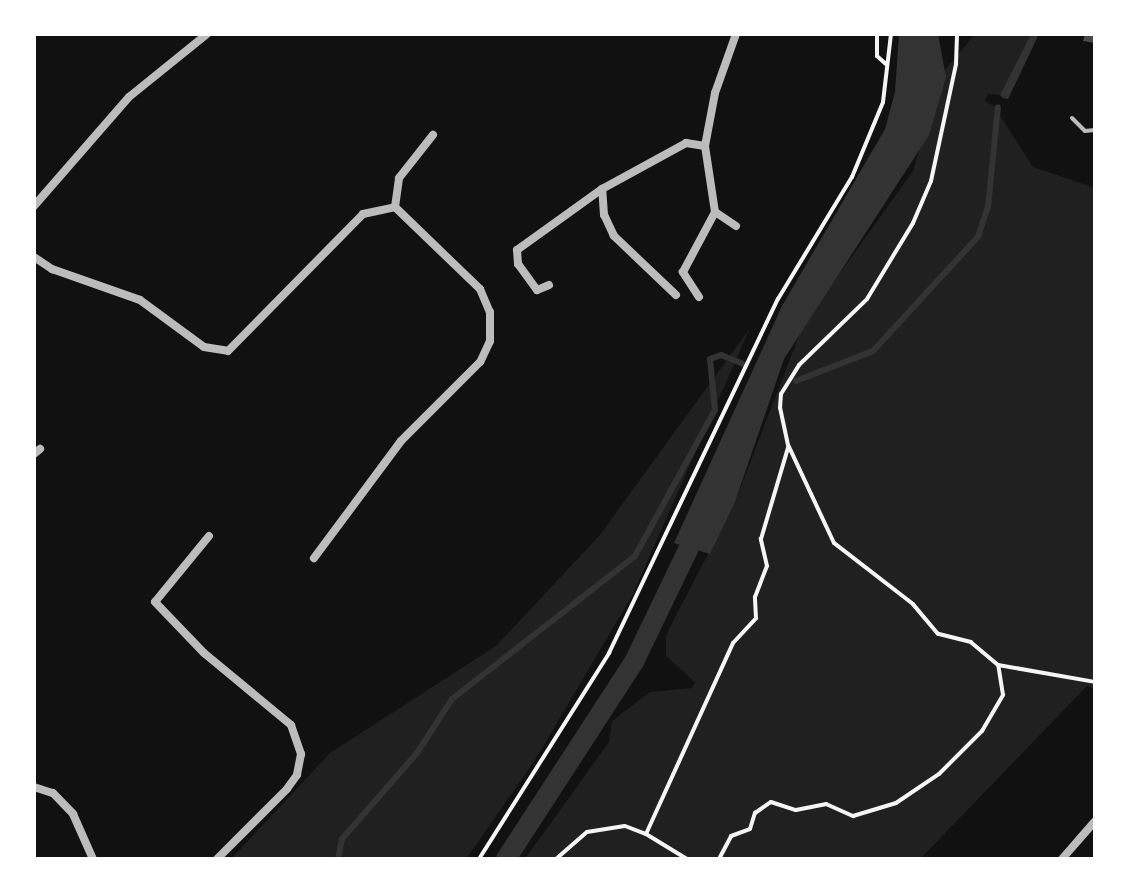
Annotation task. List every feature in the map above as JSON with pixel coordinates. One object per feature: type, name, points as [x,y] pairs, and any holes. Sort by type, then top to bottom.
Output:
[{"type":"street","points":[[34,206],[129,97],[207,34]]},
{"type":"street","points":[[699,297],[683,272],[715,212],[705,146],[715,93],[736,34]]},
{"type":"street","points":[[395,207],[399,178],[433,135]]},
{"type":"street","points":[[549,285],[537,290],[518,264],[517,250],[602,189],[686,143],[705,146]]},
{"type":"street","points":[[602,189],[604,215],[614,236],[676,295]]},
{"type":"street","points":[[34,257],[52,269],[140,300],[204,347],[228,351],[363,214],[395,207]]},
{"type":"street","points":[[314,558],[401,441],[480,362],[490,341],[490,312],[480,289],[395,207]]},
{"type":"street","points":[[715,212],[736,226]]},
{"type":"street","points":[[209,536],[155,602],[204,653],[291,725],[301,754],[297,775],[287,789],[217,859]]},
{"type":"street","points":[[34,787],[53,793],[73,814],[93,859]]},
{"type":"street","points":[[1062,859],[1095,821]]},
{"type":"lane","points":[[1072,118],[1085,131],[1095,130]]},
{"type":"path","points":[[877,34],[877,56],[887,65]]},
{"type":"path","points":[[479,859],[537,774],[643,590],[778,299],[868,143],[883,102],[891,34]]},
{"type":"path","points":[[957,34],[956,64],[931,181],[913,223],[867,299],[799,365],[781,394],[788,445],[834,543],[913,604],[938,634],[971,642],[998,665],[1095,682]]},
{"type":"path","points":[[646,834],[733,643],[756,618],[755,597],[767,566],[761,539],[788,445]]},
{"type":"path","points":[[719,859],[731,836],[750,829],[755,813],[771,802],[796,810],[826,804],[853,816],[872,814],[939,774],[997,711],[1005,686],[998,665]]},
{"type":"path","points":[[556,859],[587,832],[625,826],[646,834],[687,859]]},
{"type":"shaded area","points":[[899,34],[938,34],[946,77],[929,135],[784,359],[735,502],[710,554],[674,543],[782,306],[885,129],[895,92]]},
{"type":"shaded area","points":[[975,34],[1031,34],[1000,95],[988,94],[985,101],[994,106],[1033,167],[1095,188],[1095,689],[1087,686],[920,859],[525,859],[609,742],[612,721],[650,692],[692,688],[695,682],[666,656],[666,635],[735,502],[803,325],[913,171],[940,76]]},
{"type":"shaded area","points":[[1031,34],[1039,34],[1008,99],[1003,98],[1000,95]]},
{"type":"shaded area","points":[[750,328],[633,594],[535,760],[466,859],[231,859],[330,753],[496,646],[600,535]]},
{"type":"building","points":[[1085,34],[1095,34],[1095,43],[1083,41]]},
{"type":"waterway","points":[[796,381],[873,351],[978,237],[988,207],[998,107]]},
{"type":"waterway","points":[[338,859],[342,839],[417,753],[452,699],[635,556],[715,410],[710,359],[721,355],[743,364]]},
{"type":"waterway","points":[[506,859],[634,662],[700,525]]}]
